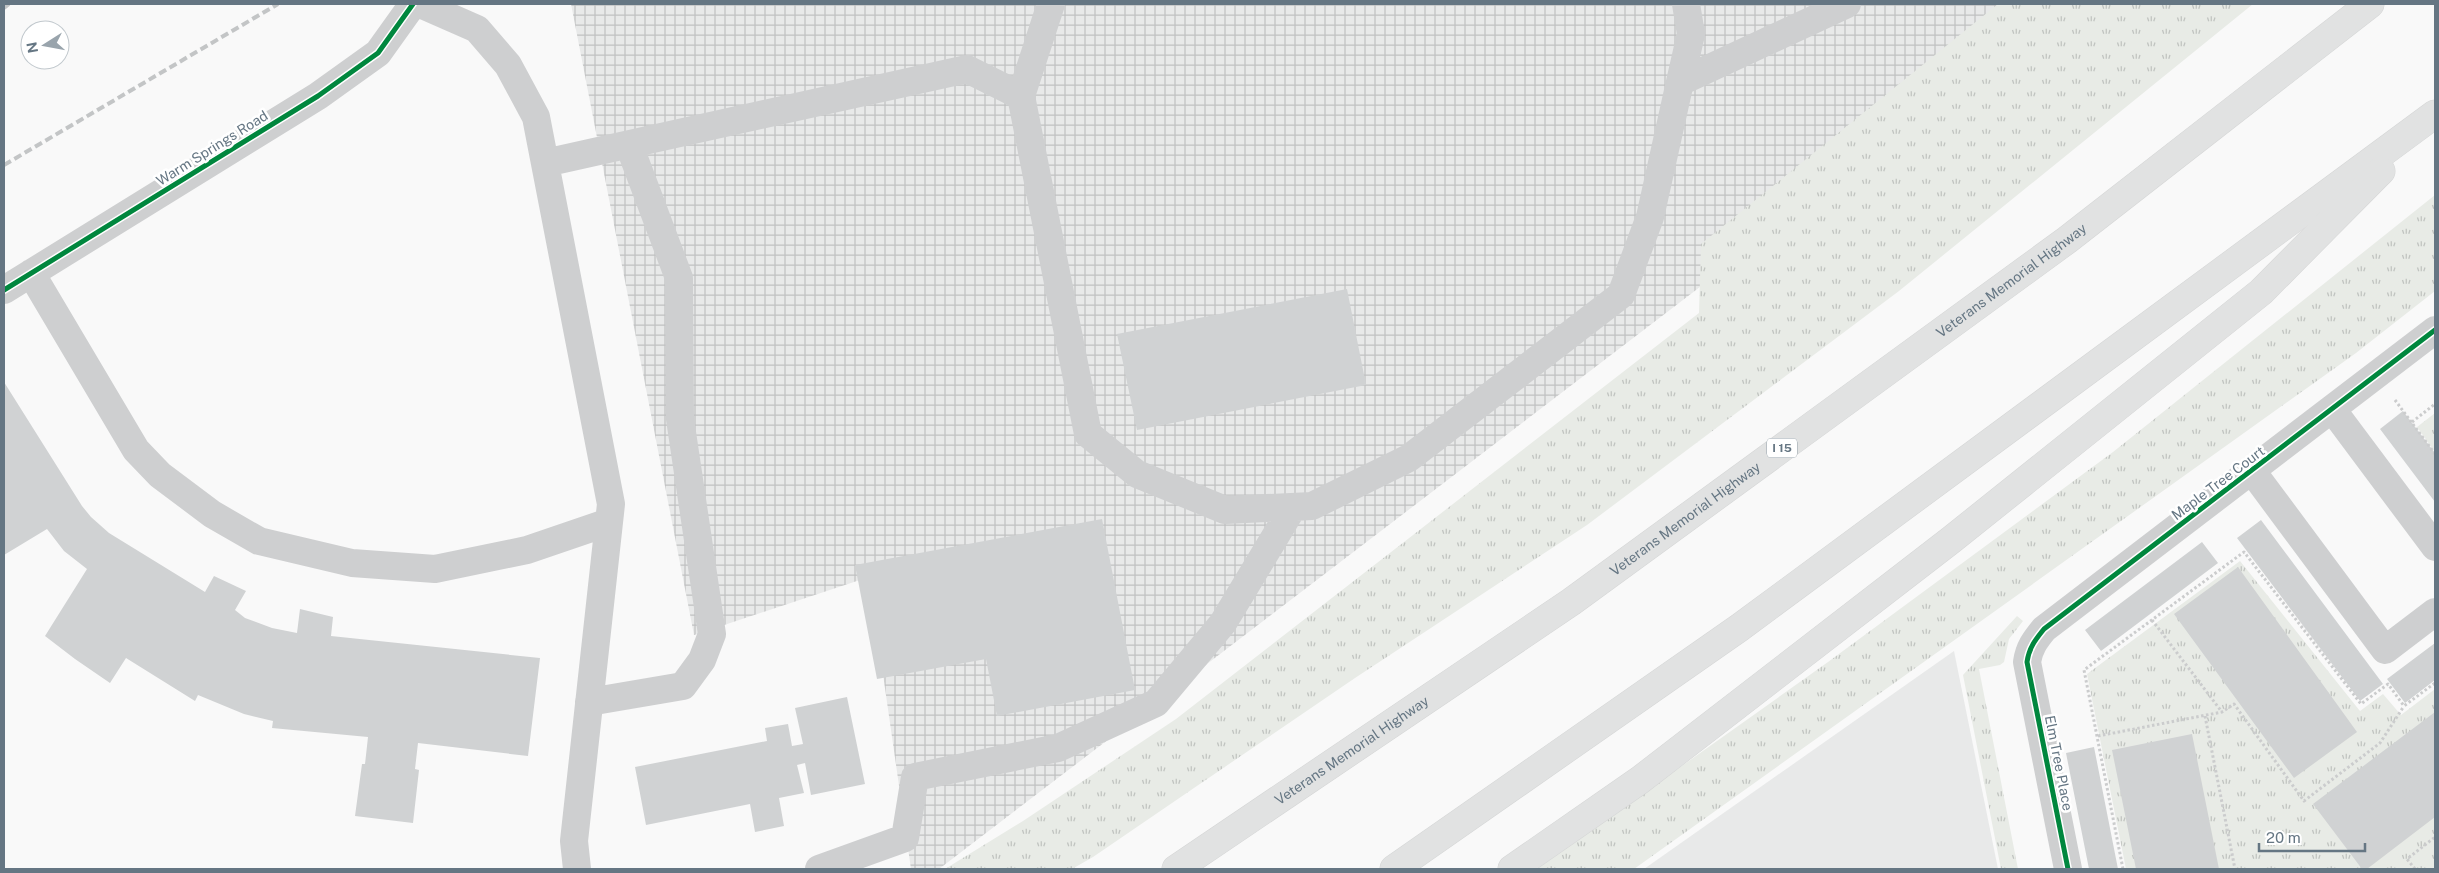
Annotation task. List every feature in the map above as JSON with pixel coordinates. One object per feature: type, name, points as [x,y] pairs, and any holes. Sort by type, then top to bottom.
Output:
[{"type":"highway","name":"Veterans Memorial Highway","points":[[1176,869],[1579,596],[2068,240],[2370,4]]},
{"type":"highway","points":[[1394,869],[1739,628],[2435,115]]},
{"type":"highway","points":[[1512,869],[1664,762],[1951,540],[2261,292],[2435,115]]},
{"type":"street","name":"Warm Springs Road","points":[[4,290],[318,96],[378,53],[413,4]]},
{"type":"street","points":[[420,4],[477,29],[508,65],[536,117],[611,504],[574,841],[577,869]]},
{"type":"street","points":[[1051,4],[1021,96],[1088,434],[1137,474],[1225,510],[1312,506],[1409,458],[1621,295],[1650,217],[1691,34],[1686,4]]},
{"type":"street","points":[[1680,82],[1848,4]]},
{"type":"street","points":[[545,163],[967,69],[1021,96]]},
{"type":"street","points":[[589,702],[683,686],[702,660],[712,634],[680,419],[679,278],[629,145]]},
{"type":"street","points":[[31,273],[136,450],[160,475],[212,514],[259,541],[352,563],[435,569],[527,550],[609,522]]},
{"type":"street","name":"Maple Tree Court","points":[[2027,662],[2029,650],[2044,629],[2435,330]]},
{"type":"street","points":[[2332,409],[2435,547]]},
{"type":"street","points":[[2252,471],[2385,650],[2435,612]]},
{"type":"street","points":[[819,869],[905,838],[915,777],[1058,748],[1156,703],[1223,623],[1293,507]]},
{"type":"street","name":"Elm Tree Place","points":[[2027,662],[2068,869]]},
{"type":"path","points":[[2395,400],[2435,454]]},
{"type":"path","points":[[2412,422],[2435,404]]},
{"type":"path","points":[[2123,869],[2084,670],[2244,552],[2361,704],[2388,684],[2404,706]]},
{"type":"path","points":[[2152,620],[2222,712]]},
{"type":"path","points":[[2098,736],[2205,716],[2222,712],[2234,704],[2304,801],[2380,743],[2404,706],[2435,683]]},
{"type":"path","points":[[2205,716],[2235,869]]},
{"type":"path","points":[[2414,868],[2407,859],[2435,837]]},
{"type":"shaded area","points":[[571,4],[2070,4],[939,869],[911,869],[869,577],[694,635]]},
{"type":"shaded area","points":[[1954,651],[1998,869],[1644,869]]},
{"type":"green space","points":[[1998,4],[2253,4],[1899,291],[1587,525],[1355,678],[1093,857],[1072,869],[945,869],[1023,821],[1176,719],[1699,313],[1701,244]]},
{"type":"green space","points":[[2435,195],[2435,291],[2356,353],[1634,869],[1537,869],[1828,662],[2113,452]]},
{"type":"green space","points":[[2435,413],[2435,452],[2417,427]]},
{"type":"green space","points":[[2240,561],[2360,711],[2383,694],[2401,715],[2435,689],[2435,869],[2126,869],[2087,674]]},
{"type":"green space","points":[[2017,616],[2023,621],[2009,639],[2004,662],[2000,665],[1979,669],[2018,869],[2001,869],[1963,675]]},
{"type":"building","points":[[1347,289],[1366,385],[1137,430],[1117,334]]},
{"type":"building","points":[[4,382],[82,506],[91,517],[109,533],[205,592],[214,576],[246,591],[235,610],[245,618],[272,628],[297,633],[300,609],[333,617],[331,636],[540,658],[528,756],[418,743],[415,769],[419,770],[413,823],[355,816],[362,764],[365,764],[368,737],[272,728],[273,721],[244,714],[198,695],[195,701],[126,658],[110,683],[75,659],[45,636],[87,569],[64,551],[47,529],[4,555]]},
{"type":"building","points":[[2403,411],[2435,453],[2435,502],[2380,429]]},
{"type":"building","points":[[1102,519],[1135,690],[997,716],[986,659],[877,679],[855,565]]},
{"type":"building","points":[[2261,520],[2383,684],[2360,701],[2237,538]]},
{"type":"building","points":[[2202,542],[2218,563],[2101,651],[2085,630]]},
{"type":"building","points":[[2238,567],[2357,732],[2294,778],[2174,614]]},
{"type":"building","points":[[2435,643],[2435,680],[2405,703],[2387,679]]},
{"type":"building","points":[[847,697],[865,784],[811,795],[805,763],[797,765],[804,793],[779,798],[784,826],[755,832],[750,804],[646,825],[635,767],[767,741],[765,728],[788,724],[792,746],[803,744],[795,708]]},
{"type":"building","points":[[2435,712],[2435,817],[2367,869],[2362,869],[2313,804]]},
{"type":"building","points":[[2192,734],[2219,869],[2136,869],[2112,750]]},
{"type":"building","points":[[2094,747],[2118,869],[2089,869],[2066,753]]},
{"type":"railway","points":[[4,8],[9,4]]},
{"type":"railway","points":[[4,165],[278,4]]},
{"type":"cycle path","points":[[4,290],[318,96],[378,53],[413,4]]},
{"type":"cycle path","points":[[2068,869],[2027,662],[2029,652],[2035,641],[2044,629],[2435,330]]}]
